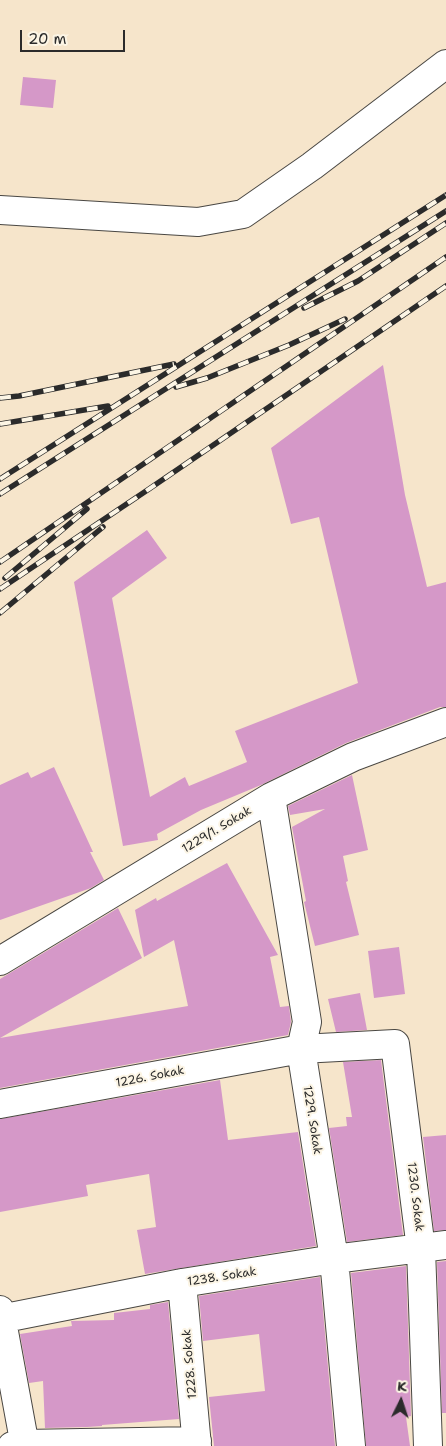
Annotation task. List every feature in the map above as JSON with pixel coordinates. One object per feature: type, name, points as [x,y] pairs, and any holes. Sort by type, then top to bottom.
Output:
[{"type":"street","points":[[0,210],[198,222],[243,214],[312,166],[446,64]]},
{"type":"street","name":"1229/1. Sokak","points":[[0,961],[271,797],[353,757],[446,722]]},
{"type":"street","name":"1229. Sokak","points":[[271,797],[307,1022],[300,1049],[334,1260],[351,1446]]},
{"type":"street","name":"1230. Sokak","points":[[300,1049],[395,1044],[434,1247],[428,1446]]},
{"type":"street","name":"1226. Sokak","points":[[0,1104],[300,1049]]},
{"type":"street","name":"1238. Sokak","points":[[1,1316],[182,1283],[434,1247]]},
{"type":"street","name":"1228. Sokak","points":[[182,1283],[197,1444]]},
{"type":"street","points":[[1,1316],[21,1445],[197,1444]]},
{"type":"building","points":[[23,77],[56,80],[53,108],[20,105]]},
{"type":"building","points":[[383,365],[405,495],[427,587],[446,582],[446,707],[440,707],[346,743],[261,785],[201,810],[157,834],[158,840],[123,846],[74,582],[147,530],[167,558],[112,598],[150,797],[185,777],[189,786],[247,762],[235,731],[358,683],[319,517],[291,524],[271,448]]},
{"type":"building","points":[[54,767],[104,880],[91,888],[0,920],[0,785],[28,772],[31,778]]},
{"type":"building","points":[[352,775],[368,850],[343,856],[348,881],[346,882],[359,935],[315,946],[304,902],[306,901],[292,827],[325,809],[290,815],[288,806]]},
{"type":"building","points":[[227,863],[278,955],[270,957],[280,1007],[289,1006],[291,1022],[288,1035],[0,1088],[0,1038],[188,1006],[174,940],[144,957],[135,910],[156,898],[157,901]]},
{"type":"building","points":[[118,908],[142,958],[0,1038],[0,979]]},
{"type":"building","points":[[399,947],[405,994],[374,998],[368,951]]},
{"type":"building","points":[[360,993],[367,1030],[336,1032],[328,999]]},
{"type":"building","points":[[381,1060],[403,1235],[347,1242],[329,1128],[347,1126],[346,1117],[352,1117],[343,1062]]},
{"type":"building","points":[[220,1080],[228,1140],[298,1132],[316,1246],[145,1274],[137,1230],[156,1227],[149,1174],[86,1185],[88,1196],[0,1212],[0,1119]]},
{"type":"building","points":[[446,1135],[446,1230],[434,1231],[423,1137]]},
{"type":"building","points":[[446,1261],[446,1413],[442,1413],[437,1262]]},
{"type":"building","points":[[406,1266],[411,1416],[406,1417],[410,1446],[366,1446],[351,1273]]},
{"type":"building","points":[[320,1277],[335,1446],[214,1446],[209,1397],[265,1391],[259,1334],[203,1341],[199,1296]]},
{"type":"building","points":[[168,1302],[179,1419],[102,1426],[45,1428],[43,1381],[29,1383],[20,1334],[72,1326],[71,1321],[114,1320],[114,1313],[150,1309],[150,1305]]},
{"type":"railway","points":[[0,479],[446,195]]},
{"type":"railway","points":[[0,494],[446,211]]},
{"type":"railway","points":[[304,308],[358,281],[446,223]]},
{"type":"railway","points":[[0,562],[446,257]]},
{"type":"railway","points":[[0,589],[446,286]]},
{"type":"railway","points":[[176,387],[207,378],[289,345],[345,319]]},
{"type":"railway","points":[[0,398],[19,396],[174,364]]},
{"type":"railway","points":[[0,424],[108,406]]},
{"type":"railway","points":[[5,578],[87,509]]},
{"type":"railway","points":[[0,613],[103,527]]}]
